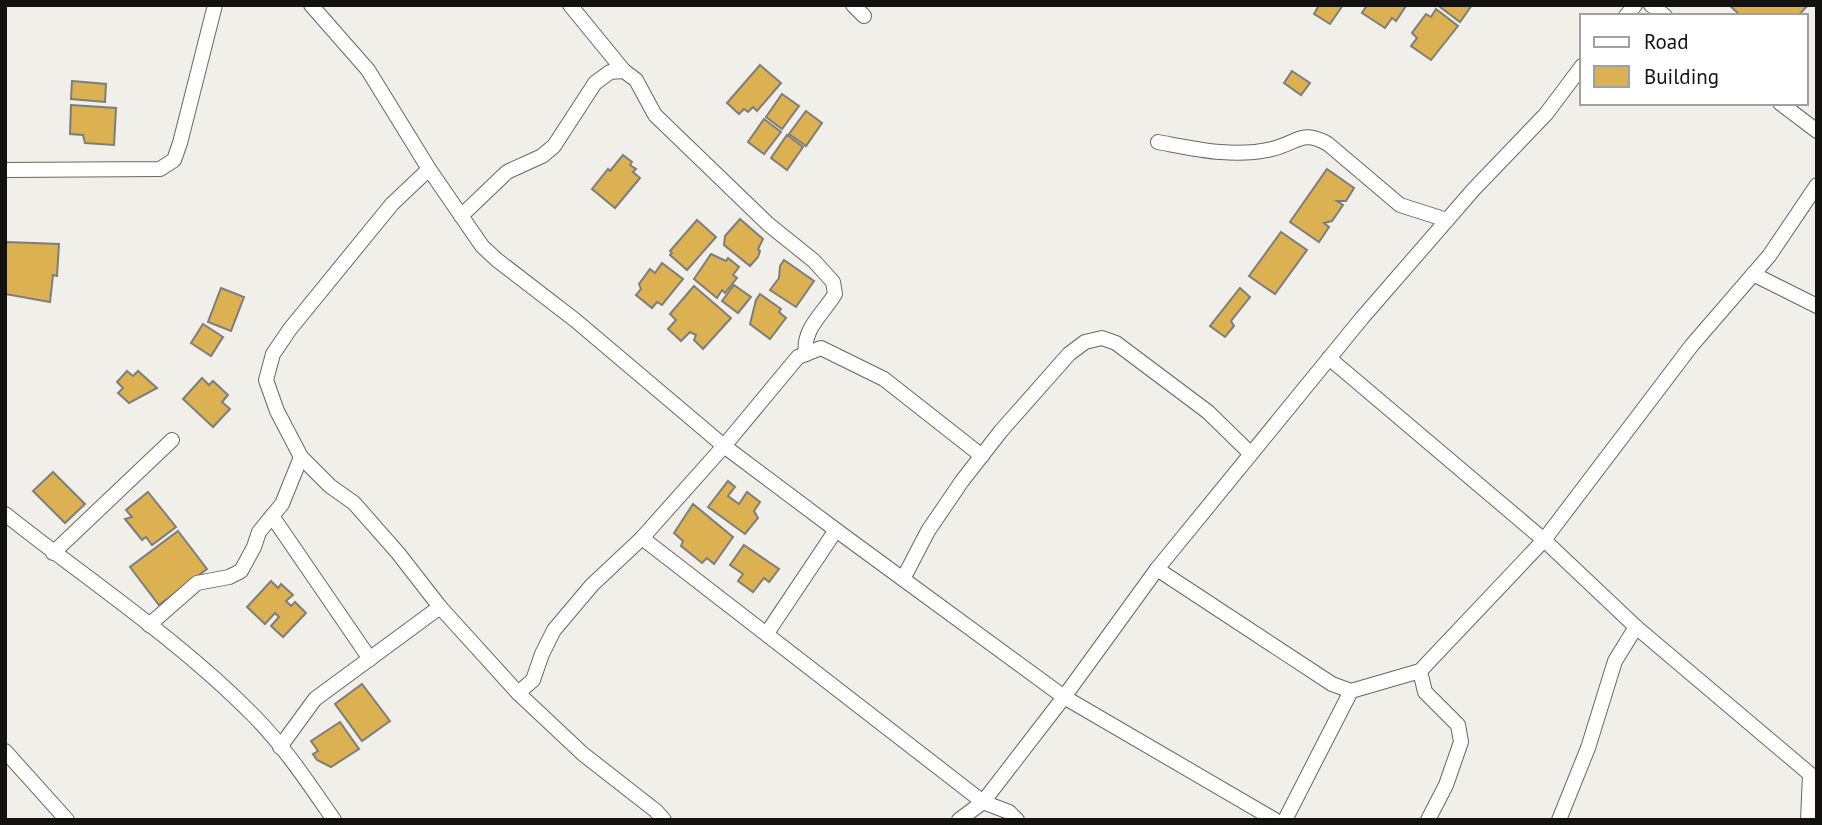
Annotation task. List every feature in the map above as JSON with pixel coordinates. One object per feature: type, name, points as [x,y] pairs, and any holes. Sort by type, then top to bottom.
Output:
[{"type":"street","points":[[5,170],[160,169],[174,160],[215,5]]},
{"type":"street","points":[[311,5],[368,69],[429,169],[482,246],[497,260],[575,320],[724,446],[1064,697],[1275,820]]},
{"type":"street","points":[[570,5],[624,71],[636,80],[655,115],[768,224],[814,261],[833,282],[835,294],[808,333],[804,342],[806,354]]},
{"type":"street","points":[[853,5],[864,16]]},
{"type":"street","points":[[959,820],[983,802],[1157,569],[1329,358],[1447,220],[1546,114],[1580,69]]},
{"type":"street","points":[[461,216],[507,172],[542,156],[554,146],[595,83],[610,72],[624,71]]},
{"type":"street","points":[[1783,105],[1817,131]]},
{"type":"street","points":[[1158,142],[1233,155],[1273,149],[1303,136],[1315,137],[1328,144],[1400,205],[1447,220]]},
{"type":"street","points":[[429,169],[392,204],[290,329],[273,354],[267,380],[277,411],[301,457],[330,486],[354,503],[440,607],[518,694],[583,754],[656,811],[663,820]]},
{"type":"street","points":[[1157,569],[1332,684],[1351,691],[1420,671],[1544,540],[1692,345],[1769,256],[1817,185]]},
{"type":"street","points":[[1753,274],[1817,306]]},
{"type":"street","points":[[903,579],[928,531],[982,456],[1069,354],[1085,342],[1102,338],[1116,343],[1208,412],[1251,454]]},
{"type":"street","points":[[518,694],[533,680],[554,630],[592,584],[642,538],[724,446],[797,357],[821,348],[884,379],[982,456]]},
{"type":"street","points":[[1329,358],[1544,540],[1636,627],[1813,778],[1808,820]]},
{"type":"street","points":[[53,553],[172,440]]},
{"type":"street","points":[[149,625],[197,583],[229,577],[241,571],[259,532],[282,504],[301,457]]},
{"type":"street","points":[[5,514],[149,625],[255,716],[334,820]]},
{"type":"street","points":[[272,516],[370,659]]},
{"type":"street","points":[[767,633],[836,530]]},
{"type":"street","points":[[642,538],[983,802],[1009,812],[1017,820]]},
{"type":"street","points":[[280,747],[315,699],[440,607]]},
{"type":"street","points":[[1559,820],[1588,748],[1615,662],[1636,627]]},
{"type":"street","points":[[1420,671],[1425,692],[1458,725],[1461,742],[1446,785],[1428,820]]},
{"type":"street","points":[[1286,820],[1351,691]]},
{"type":"street","points":[[5,751],[67,820]]},
{"type":"building","points":[[1319,5],[1343,5],[1330,24],[1314,14]]},
{"type":"building","points":[[1367,5],[1406,6],[1396,21],[1392,18],[1385,28],[1362,13]]},
{"type":"building","points":[[1472,5],[1460,22],[1440,7]]},
{"type":"building","points":[[1729,5],[1808,5],[1800,14],[1739,14]]},
{"type":"building","points":[[1436,9],[1458,26],[1431,60],[1411,46],[1417,38],[1412,33],[1426,14],[1431,17]]},
{"type":"building","points":[[760,65],[781,83],[757,111],[753,107],[748,112],[744,109],[739,114],[727,103]]},
{"type":"building","points":[[1292,71],[1310,83],[1301,95],[1284,83]]},
{"type":"building","points":[[72,81],[106,84],[105,102],[71,99]]},
{"type":"building","points":[[782,94],[799,106],[782,129],[766,117]]},
{"type":"building","points":[[71,105],[116,108],[114,145],[85,143],[83,135],[70,134]]},
{"type":"building","points":[[806,111],[822,123],[806,146],[789,134]]},
{"type":"building","points":[[764,119],[781,132],[764,154],[748,142]]},
{"type":"building","points":[[787,135],[803,147],[787,170],[771,158]]},
{"type":"building","points":[[623,155],[632,162],[630,165],[636,169],[633,172],[640,178],[615,208],[592,189]]},
{"type":"building","points":[[1327,169],[1354,188],[1346,201],[1337,201],[1343,205],[1332,221],[1324,223],[1329,227],[1319,242],[1290,222]]},
{"type":"building","points":[[740,219],[763,239],[758,249],[758,257],[750,266],[724,245],[725,236]]},
{"type":"building","points":[[697,220],[716,237],[687,270],[670,255],[670,251]]},
{"type":"building","points":[[1281,232],[1307,250],[1275,294],[1249,276]]},
{"type":"building","points":[[6,242],[59,244],[57,276],[53,275],[50,302],[5,294]]},
{"type":"building","points":[[711,254],[726,261],[728,258],[739,267],[733,275],[737,278],[725,293],[722,290],[717,298],[694,279]]},
{"type":"building","points":[[784,260],[814,281],[796,307],[770,290],[779,278],[780,266]]},
{"type":"building","points":[[662,263],[683,279],[662,305],[657,302],[652,308],[636,295],[641,289],[639,284],[650,269],[655,273]]},
{"type":"building","points":[[734,285],[751,297],[738,313],[722,301]]},
{"type":"building","points":[[694,286],[731,318],[703,349],[694,340],[696,335],[690,332],[681,341],[668,329],[676,320],[670,314]]},
{"type":"building","points":[[221,288],[244,297],[231,331],[208,322]]},
{"type":"building","points":[[1240,288],[1250,297],[1231,321],[1234,326],[1225,337],[1210,326]]},
{"type":"building","points":[[760,294],[781,309],[779,312],[786,318],[770,339],[750,324]]},
{"type":"building","points":[[203,324],[223,337],[211,356],[191,343]]},
{"type":"building","points":[[127,371],[133,376],[138,371],[157,388],[129,403],[118,393],[123,388],[117,382]]},
{"type":"building","points":[[202,378],[209,385],[213,381],[228,395],[222,402],[230,409],[213,427],[183,399]]},
{"type":"building","points":[[53,472],[85,504],[65,523],[33,491]]},
{"type":"building","points":[[728,481],[735,487],[728,496],[739,504],[747,492],[760,502],[754,511],[758,518],[745,534],[708,507]]},
{"type":"building","points":[[148,492],[176,527],[152,545],[146,537],[142,540],[125,519],[132,517],[126,510]]},
{"type":"building","points":[[693,504],[733,537],[714,564],[707,558],[702,563],[681,546],[683,541],[674,533]]},
{"type":"building","points":[[178,531],[207,569],[159,605],[130,567]]},
{"type":"building","points":[[744,545],[779,569],[769,582],[764,578],[753,592],[738,581],[743,574],[730,565]]},
{"type":"building","points":[[271,581],[278,588],[281,584],[293,595],[286,601],[291,606],[295,602],[306,613],[283,637],[271,626],[279,617],[275,613],[265,624],[247,607]]},
{"type":"building","points":[[362,684],[390,721],[362,741],[335,704]]},
{"type":"building","points":[[340,722],[359,749],[331,767],[317,760],[313,754],[318,751],[311,741]]}]
